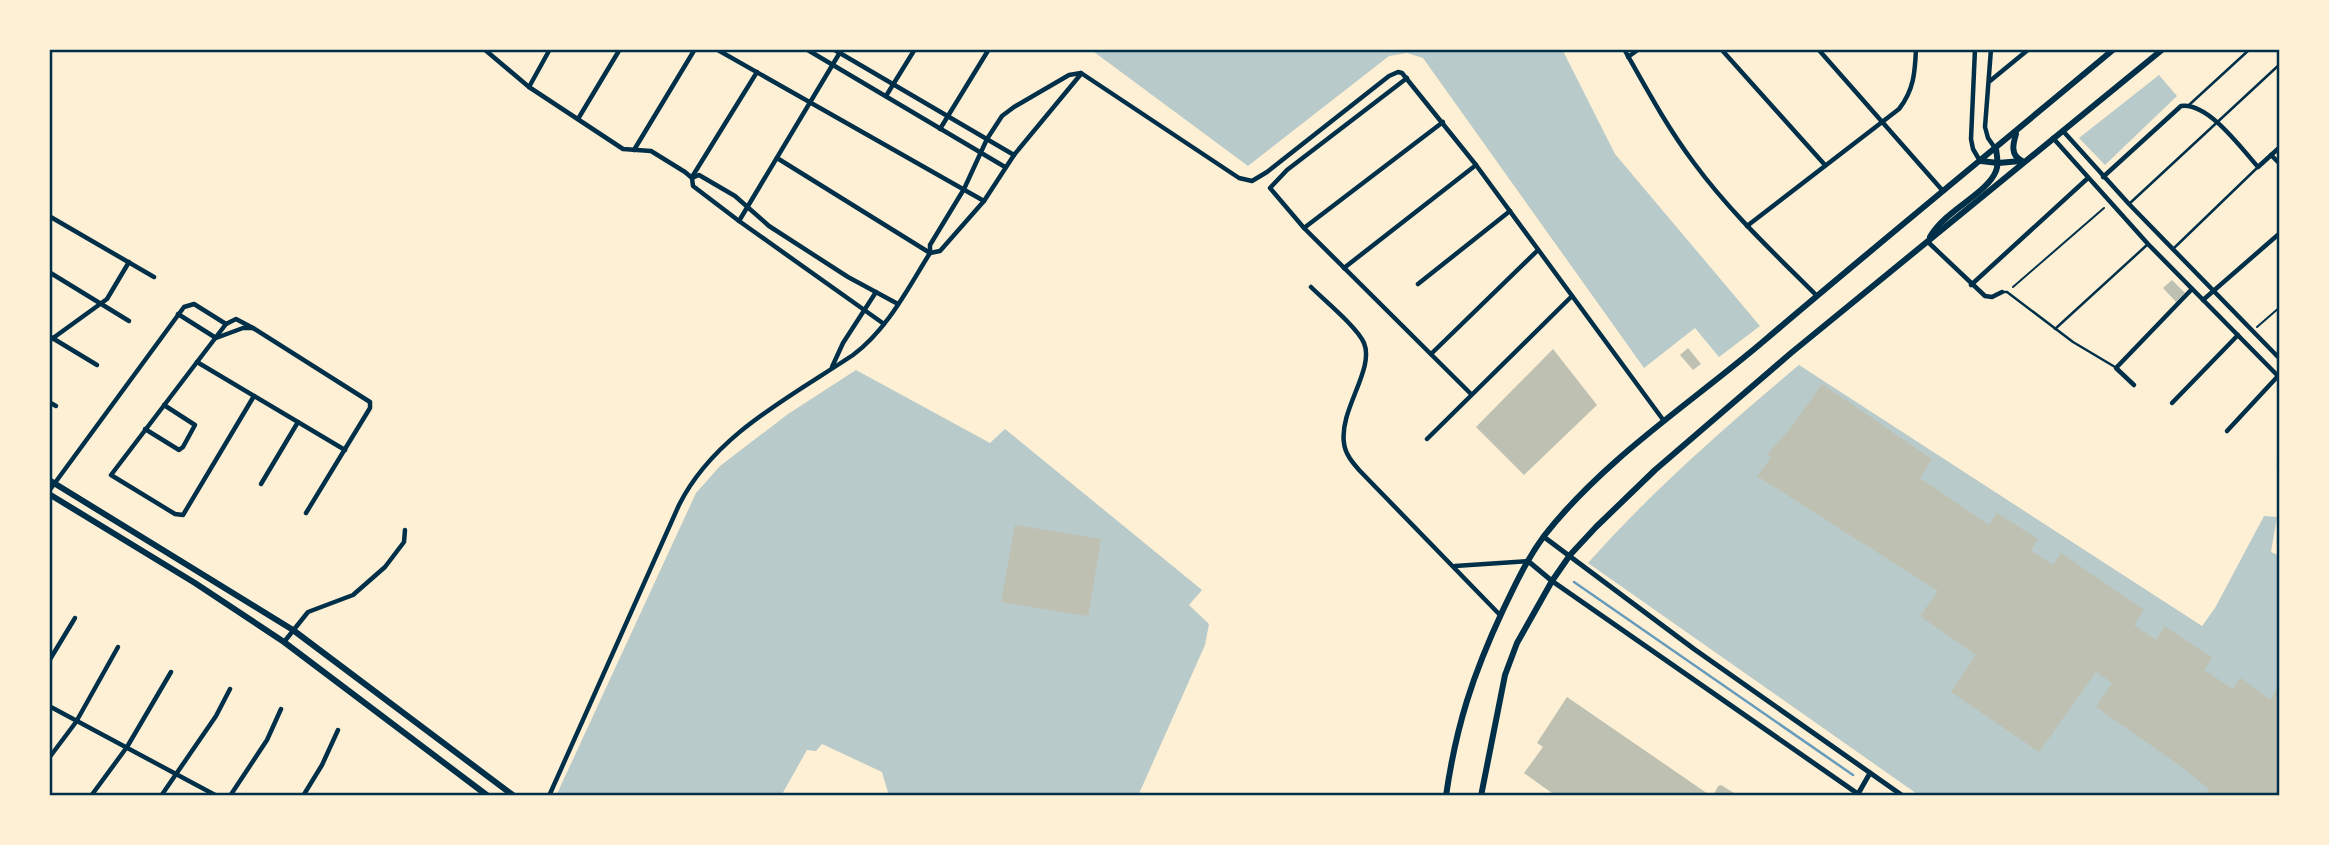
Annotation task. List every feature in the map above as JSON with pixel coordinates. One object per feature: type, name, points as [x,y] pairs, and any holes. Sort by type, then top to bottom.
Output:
[{"type":"main road","points":[[1446,796],[1452,750],[1465,701],[1482,654],[1528,561],[1544,537],[1591,485],[1664,421],[2114,49]]},
{"type":"main road","points":[[1481,796],[1505,675],[1517,643],[1570,555],[1617,506],[1705,426],[2023,161],[2163,49]]},
{"type":"main road","points":[[2016,132],[2013,150],[2023,161]]},
{"type":"main road","points":[[1928,242],[1946,216],[1988,183],[1997,169],[1996,149]]},
{"type":"main road","points":[[1980,161],[2023,161]]},
{"type":"main road","points":[[52,481],[293,629],[514,796]]},
{"type":"main road","points":[[49,493],[195,583],[284,642],[488,796]]},
{"type":"main road","points":[[195,583],[202,571]]},
{"type":"main road","points":[[348,690],[358,678]]},
{"type":"street","points":[[484,49],[529,87],[623,149],[651,151],[692,178]]},
{"type":"street","points":[[529,87],[551,49]]},
{"type":"street","points":[[578,119],[620,49]]},
{"type":"street","points":[[633,150],[695,49]]},
{"type":"street","points":[[716,49],[984,201]]},
{"type":"street","points":[[806,49],[1005,167]]},
{"type":"street","points":[[833,49],[841,51],[1014,155]]},
{"type":"street","points":[[886,96],[915,49]]},
{"type":"street","points":[[940,129],[989,49]]},
{"type":"street","points":[[1624,49],[1654,105],[1703,175],[1747,226],[1817,296]]},
{"type":"street","points":[[1628,57],[1639,49]]},
{"type":"street","points":[[1721,49],[1825,165]]},
{"type":"street","points":[[1818,49],[1943,191]]},
{"type":"street","points":[[1747,226],[1899,109],[1913,87],[1916,49]]},
{"type":"street","points":[[1975,49],[1971,139],[1980,161]]},
{"type":"street","points":[[1991,49],[1985,127],[1987,138],[1996,149]]},
{"type":"street","points":[[1990,82],[2029,49]]},
{"type":"street","points":[[2104,177],[2173,111],[2189,105],[2250,49]]},
{"type":"street","points":[[739,221],[841,51]]},
{"type":"street","points":[[2129,204],[2280,64]]},
{"type":"street","points":[[757,72],[692,178],[693,186],[884,324]]},
{"type":"street","points":[[549,796],[685,492],[704,466],[732,438],[860,350],[884,324],[930,253],[930,245],[964,190],[987,139],[1002,116],[1069,75],[1081,73],[1239,178],[1252,181],[1389,76],[1398,72],[1407,78],[1476,164],[1664,421]]},
{"type":"street","points":[[777,158],[930,253],[940,251],[984,201],[1014,155],[1081,73]]},
{"type":"street","points":[[1407,78],[1286,170],[1272,184],[1271,190],[1304,228],[1471,394]]},
{"type":"street","points":[[2189,105],[2217,122],[2258,167]]},
{"type":"street","points":[[1304,228],[1443,122]]},
{"type":"street","points":[[2063,131],[2129,204],[2280,359]]},
{"type":"street","points":[[2053,138],[2148,244],[2279,377],[2227,431]]},
{"type":"street","points":[[2173,249],[2280,146]]},
{"type":"street","points":[[2271,155],[2280,164]]},
{"type":"street","points":[[1344,268],[1476,164]]},
{"type":"street","points":[[692,178],[699,175],[723,188],[769,226],[848,277],[898,304]]},
{"type":"street","points":[[1971,285],[2088,178]]},
{"type":"street","points":[[1418,284],[1510,211]]},
{"type":"street","points":[[49,216],[154,276]]},
{"type":"street","points":[[2203,300],[2280,233]]},
{"type":"street","points":[[1928,242],[1971,285],[1988,297],[2004,292],[2117,370],[2134,385]]},
{"type":"street","points":[[2055,329],[2148,244]]},
{"type":"street","points":[[1431,354],[1538,250]]},
{"type":"street","points":[[97,365],[50,338],[101,304],[116,288],[129,262]]},
{"type":"street","points":[[49,272],[129,321]]},
{"type":"street","points":[[1311,287],[1361,337],[1367,351],[1366,365],[1355,389],[1344,429],[1343,443],[1348,456],[1500,615]]},
{"type":"street","points":[[2117,370],[2192,289]]},
{"type":"street","points":[[832,368],[844,343],[876,292]]},
{"type":"street","points":[[1427,439],[1572,296]]},
{"type":"street","points":[[49,493],[52,481],[184,307],[194,304],[226,324]]},
{"type":"street","points":[[178,314],[216,338]]},
{"type":"street","points":[[254,396],[183,515],[175,514],[111,475],[226,324],[236,319],[370,402],[370,408],[306,513]]},
{"type":"street","points":[[216,338],[243,328],[253,328]]},
{"type":"street","points":[[2172,403],[2238,335]]},
{"type":"street","points":[[197,362],[345,450]]},
{"type":"street","points":[[49,402],[56,406]]},
{"type":"street","points":[[145,429],[179,450],[183,447],[195,425],[164,405]]},
{"type":"street","points":[[261,484],[298,422]]},
{"type":"street","points":[[284,642],[308,612],[353,595],[385,567],[404,542],[405,530]]},
{"type":"street","points":[[1544,537],[1694,649],[1903,796]]},
{"type":"street","points":[[1454,566],[1528,561],[1552,581],[1859,795],[1870,773]]},
{"type":"street","points":[[49,661],[75,618]]},
{"type":"street","points":[[49,758],[76,722],[118,647]]},
{"type":"street","points":[[91,796],[127,747],[171,672]]},
{"type":"street","points":[[160,796],[216,716],[230,689]]},
{"type":"street","points":[[49,706],[216,796]]},
{"type":"street","points":[[230,796],[267,740],[281,709]]},
{"type":"street","points":[[303,796],[322,765],[338,730]]},
{"type":"path","points":[[2004,292],[2110,202]]},
{"type":"path","points":[[2253,331],[2280,307]]},
{"type":"shaded area","points":[[1090,49],[1562,49],[1615,154],[1760,326],[1719,357],[1695,328],[1644,368],[1423,58],[1407,53],[1389,56],[1248,166]]},
{"type":"shaded area","points":[[2159,75],[2177,96],[2105,165],[2079,138]]},
{"type":"shaded area","points":[[1799,365],[2202,626],[2215,608],[2264,516],[2277,517],[2271,552],[2280,556],[2280,796],[1920,796],[1588,563],[1690,460]]},
{"type":"shaded area","points":[[856,370],[990,443],[1005,429],[1202,590],[1189,605],[1209,624],[1205,645],[1138,796],[889,796],[882,772],[822,744],[816,751],[807,750],[781,796],[556,796],[696,493],[720,466],[788,414]]},
{"type":"building","points":[[2172,280],[2185,293],[2176,302],[2163,288]]},
{"type":"building","points":[[1688,348],[1701,364],[1693,370],[1680,355]]},
{"type":"building","points":[[1553,349],[1597,405],[1524,475],[1476,427]]},
{"type":"building","points":[[1822,384],[1932,459],[1920,478],[1989,525],[1997,513],[2038,539],[2031,550],[2053,565],[2061,553],[2144,610],[2134,625],[2156,640],[2165,626],[2212,658],[2204,670],[2233,689],[2241,678],[2270,700],[2280,684],[2280,796],[2206,796],[2209,789],[2096,707],[2112,683],[2096,672],[2039,752],[1951,692],[1976,655],[1920,616],[1938,591],[1757,476],[1771,458],[1767,455]]},
{"type":"building","points":[[1015,525],[1101,539],[1088,616],[1001,602]]},
{"type":"building","points":[[1567,697],[1711,796],[1556,796],[1524,773],[1543,747],[1537,743]]},
{"type":"building","points":[[1721,785],[1739,796],[1713,796]]},
{"type":"waterway","points":[[1574,582],[1853,775]]}]
